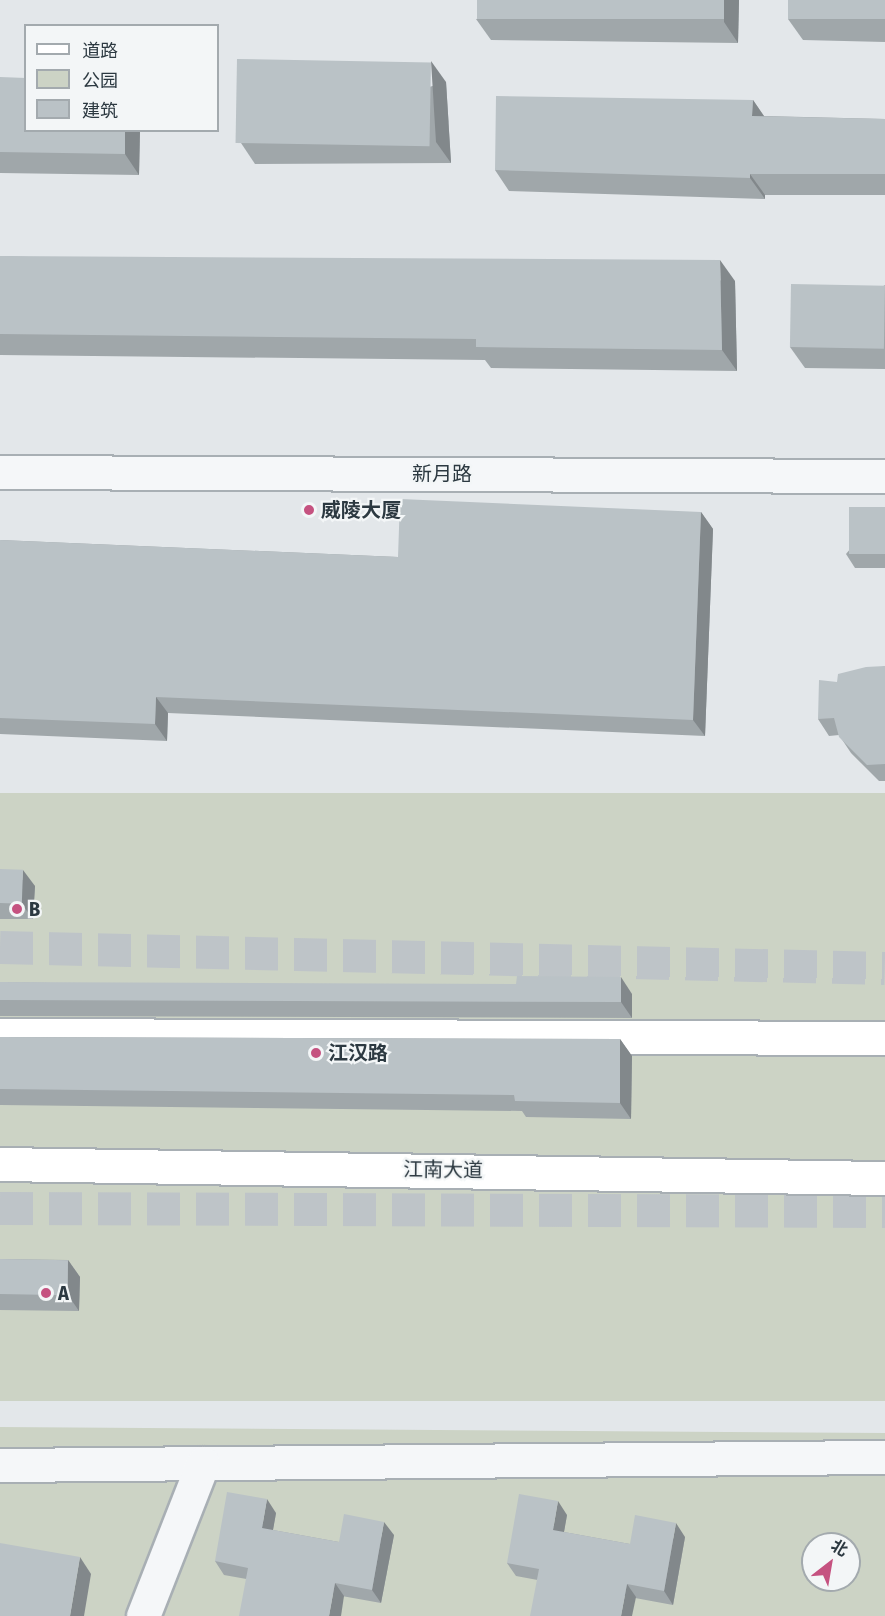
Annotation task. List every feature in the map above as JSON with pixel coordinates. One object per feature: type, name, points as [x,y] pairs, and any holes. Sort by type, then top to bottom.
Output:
[{"type":"main road","points":[[0,1035],[885,1038]]},
{"type":"main road","name":"江南大道","points":[[0,1164],[885,1178]]},
{"type":"street","name":"新月路","points":[[0,472],[885,476]]},
{"type":"street","points":[[0,1464],[885,1457]]},
{"type":"street","points":[[143,1616],[203,1463]]},
{"type":"green space","points":[[0,793],[885,793],[885,1401],[0,1401]]},
{"type":"green space","points":[[0,1427],[885,1433],[885,1616],[0,1616]]},
{"type":"building","points":[[477,0],[724,0],[724,19],[477,19]]},
{"type":"building","points":[[788,0],[885,0],[885,19],[788,19]]},
{"type":"building","points":[[237,59],[431,62],[430,146],[236,143]]},
{"type":"building","points":[[0,77],[24,78],[24,132],[125,132],[125,154],[0,152]]},
{"type":"building","points":[[496,96],[753,100],[752,116],[885,119],[885,174],[750,174],[750,178],[495,170]]},
{"type":"building","points":[[0,256],[720,260],[722,350],[476,347],[476,339],[0,334]]},
{"type":"building","points":[[791,284],[885,286],[884,349],[790,347]]},
{"type":"building","points":[[400,499],[701,512],[693,720],[156,697],[155,724],[0,718],[0,540],[398,557]]},
{"type":"building","points":[[849,507],[885,507],[885,554],[849,554]]},
{"type":"building","points":[[885,666],[885,764],[867,765],[839,737],[834,718],[818,719],[819,680],[837,682],[838,674],[866,667]]},
{"type":"building","points":[[0,869],[23,870],[22,904],[0,903]]},
{"type":"building","points":[[517,976],[621,977],[621,1002],[0,1000],[0,982],[516,984]]},
{"type":"building","points":[[0,1037],[620,1039],[620,1103],[515,1101],[514,1095],[0,1089]]},
{"type":"building","points":[[0,1259],[68,1260],[67,1295],[0,1294]]},
{"type":"building","points":[[227,1492],[267,1499],[262,1528],[339,1542],[344,1514],[384,1522],[372,1590],[335,1583],[329,1616],[239,1616],[248,1568],[215,1561]]},
{"type":"building","points":[[519,1494],[558,1501],[553,1530],[630,1544],[635,1515],[676,1523],[664,1591],[627,1584],[621,1616],[530,1616],[539,1569],[507,1563]]},
{"type":"building","points":[[0,1543],[80,1557],[70,1616],[0,1616]]},
{"type":"tunnel","points":[[0,947],[885,968]]},
{"type":"tunnel","points":[[0,1208],[885,1211]]},
{"type":"place","name":"威陵大厦","points":[[309,510]]},
{"type":"place","name":"B","points":[[17,909]]},
{"type":"place","name":"江汉路","points":[[316,1053]]},
{"type":"place","name":"A","points":[[46,1293]]}]
